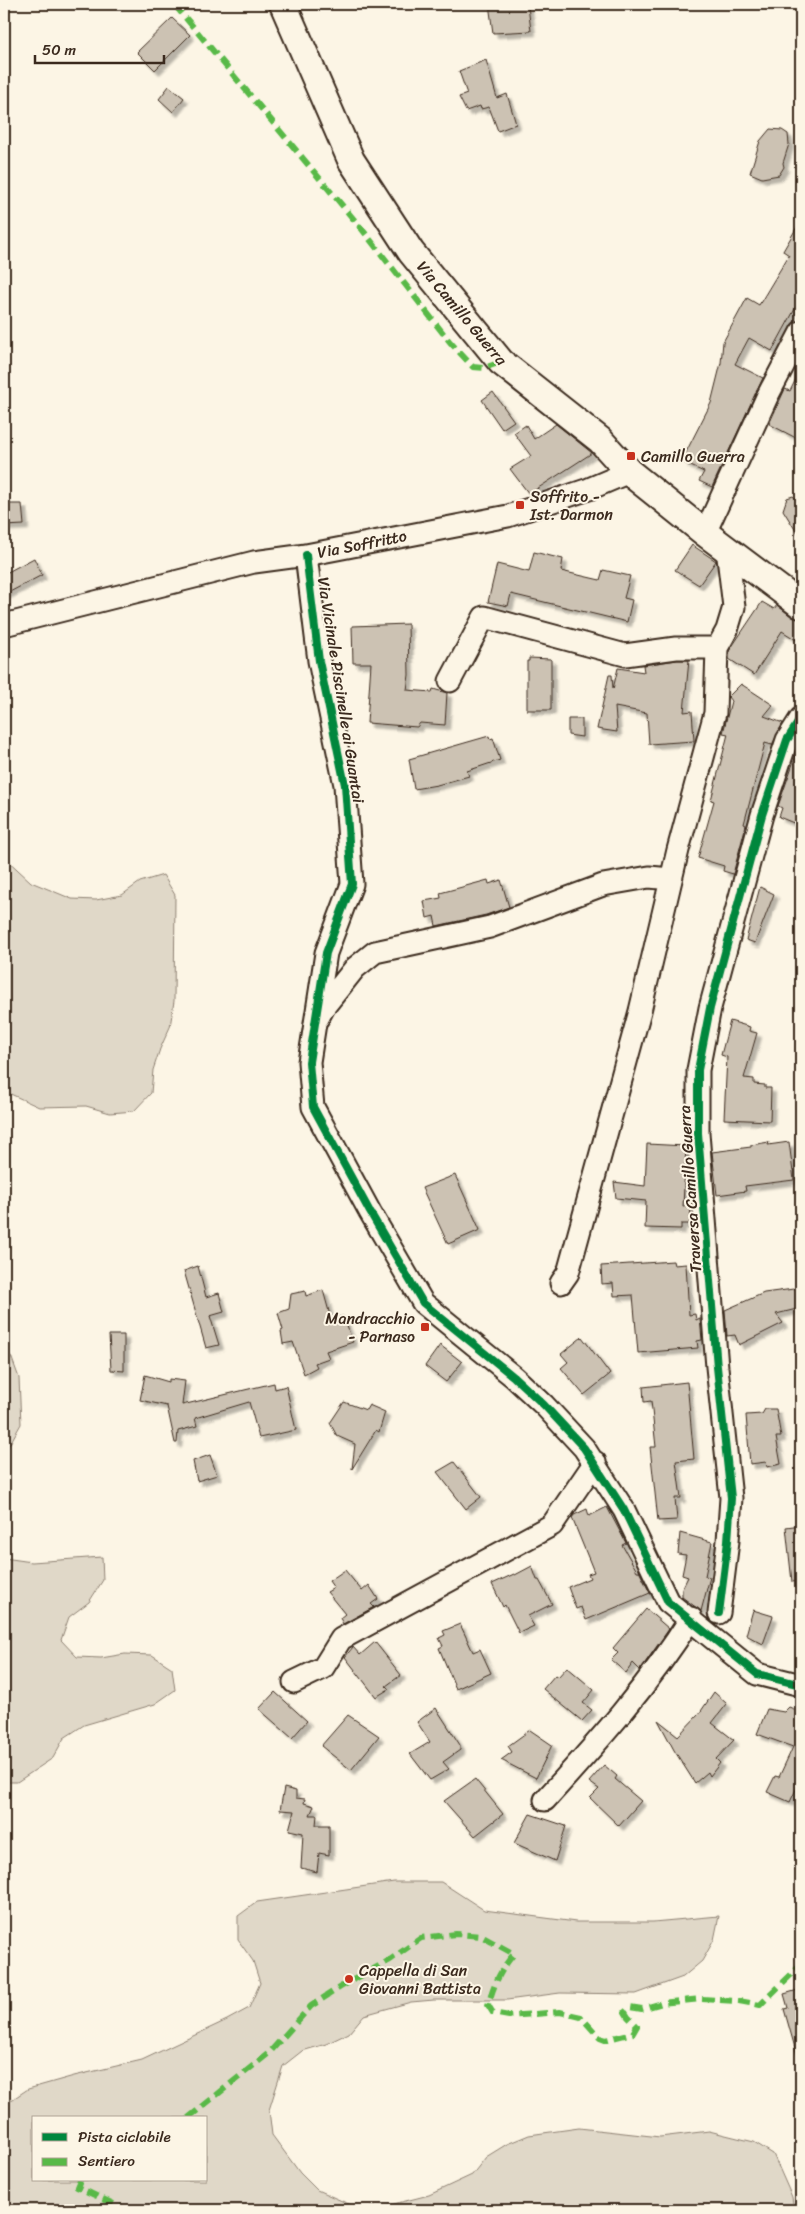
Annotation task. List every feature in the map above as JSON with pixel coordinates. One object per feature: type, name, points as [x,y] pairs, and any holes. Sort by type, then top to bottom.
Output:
[{"type":"street","name":"Via Camillo Guerra","points":[[283,4],[351,160],[411,252],[501,362],[600,440],[629,472],[705,533],[801,605]]},
{"type":"street","points":[[705,533],[767,397],[801,332]]},
{"type":"street","name":"Via Soffritto","points":[[4,625],[211,571],[254,562],[306,555],[508,516],[589,489],[629,472]]},
{"type":"street","points":[[561,1283],[568,1273],[640,1011],[671,879],[715,713],[717,648],[727,630],[734,607],[727,549]]},
{"type":"street","name":"Via Vicinale Piscinelle ai Guantai","points":[[306,555],[319,661],[345,785],[352,884],[326,953],[309,1062],[313,1107],[370,1212],[423,1303],[514,1377],[544,1405],[595,1462],[624,1510],[668,1602],[691,1618],[757,1674],[801,1685]]},
{"type":"street","points":[[450,681],[484,617],[625,655],[676,648],[717,648]]},
{"type":"street","name":"Traversa Camillo Guerra","points":[[719,1614],[731,1498],[717,1367],[698,1133],[698,1070],[710,1008],[762,815],[787,740],[801,718]]},
{"type":"street","points":[[315,1024],[324,1007],[355,968],[375,952],[490,927],[603,885],[649,877],[671,879]]},
{"type":"street","points":[[294,1682],[323,1668],[341,1639],[552,1524],[595,1462]]},
{"type":"street","points":[[545,1800],[624,1713],[649,1681],[691,1618]]},
{"type":"shaded area","points":[[4,857],[31,882],[72,899],[96,900],[122,895],[140,882],[163,875],[175,895],[174,1001],[170,1027],[153,1070],[151,1093],[134,1111],[110,1113],[86,1106],[39,1107],[4,1091]]},
{"type":"shaded area","points":[[4,1350],[11,1356],[19,1378],[21,1424],[8,1447],[4,1448]]},
{"type":"shaded area","points":[[102,1557],[103,1580],[89,1602],[69,1617],[61,1640],[77,1657],[101,1658],[125,1654],[152,1655],[172,1668],[175,1690],[155,1704],[84,1725],[64,1738],[53,1758],[17,1782],[4,1782],[4,1558],[32,1562]]},
{"type":"shaded area","points":[[394,1882],[441,1882],[484,1910],[576,1922],[653,1922],[719,1916],[714,1940],[702,1961],[683,1977],[636,1994],[560,1993],[507,2000],[434,2000],[411,2002],[364,2015],[349,2033],[326,2044],[302,2051],[283,2066],[269,2110],[272,2135],[300,2173],[317,2190],[360,2209],[382,2207],[429,2195],[472,2175],[486,2157],[507,2144],[529,2135],[579,2128],[660,2137],[709,2131],[754,2142],[773,2154],[792,2197],[794,2210],[4,2210],[4,2105],[28,2089],[142,2060],[249,2008],[260,1983],[253,1961],[238,1940],[238,1916],[257,1902]]},
{"type":"building","points":[[489,4],[528,6],[531,31],[493,33]]},
{"type":"building","points":[[172,18],[190,35],[155,70],[137,52]]},
{"type":"building","points":[[486,60],[497,98],[507,94],[516,124],[498,131],[489,107],[481,109],[480,106],[466,111],[459,97],[467,94],[459,71]]},
{"type":"building","points":[[169,86],[184,98],[173,112],[159,99]]},
{"type":"building","points":[[770,129],[782,130],[788,134],[789,144],[783,163],[784,167],[779,175],[762,178],[750,173],[760,141]]},
{"type":"building","points":[[801,220],[801,298],[772,351],[749,338],[735,364],[763,378],[712,487],[699,481],[704,472],[684,463],[684,456],[711,403],[721,363],[723,342],[747,298],[759,305],[789,255],[783,251]]},
{"type":"building","points":[[801,369],[801,426],[796,438],[769,424],[785,389],[790,391]]},
{"type":"building","points":[[493,392],[514,421],[502,429],[482,400]]},
{"type":"building","points":[[556,424],[592,453],[529,494],[510,469],[531,456],[514,433],[526,425],[534,439]]},
{"type":"building","points":[[793,496],[801,503],[801,539],[783,510],[787,498]]},
{"type":"building","points":[[4,504],[22,504],[24,525],[4,526]]},
{"type":"building","points":[[692,545],[716,561],[699,585],[675,570]]},
{"type":"building","points":[[534,552],[563,559],[561,571],[600,580],[603,570],[630,576],[624,598],[632,600],[627,622],[511,594],[508,606],[488,602],[497,564],[529,572]]},
{"type":"building","points":[[34,558],[42,575],[4,595],[4,574]]},
{"type":"building","points":[[762,602],[774,609],[777,605],[792,617],[801,620],[801,643],[782,631],[754,675],[729,659],[729,651]]},
{"type":"building","points":[[408,624],[409,675],[407,690],[432,692],[433,689],[447,693],[445,725],[420,723],[417,727],[367,723],[371,663],[353,663],[352,626]]},
{"type":"building","points":[[529,658],[551,659],[551,710],[527,710],[527,661],[529,661]]},
{"type":"building","points":[[689,660],[684,712],[692,711],[694,741],[649,744],[647,713],[615,707],[617,732],[597,729],[609,675],[612,675],[613,689],[618,668],[644,672],[643,665]]},
{"type":"building","points":[[741,684],[773,705],[764,716],[783,723],[772,745],[765,743],[733,874],[723,871],[724,866],[698,858],[714,801],[711,800],[728,734],[723,733],[731,701],[728,697]]},
{"type":"building","points":[[568,719],[582,719],[582,737],[568,735]]},
{"type":"building","points":[[489,736],[490,739],[493,738],[500,760],[467,771],[469,776],[414,789],[409,759]]},
{"type":"building","points":[[801,741],[801,826],[779,817],[782,808],[778,806]]},
{"type":"building","points":[[488,880],[489,884],[501,880],[509,907],[486,915],[436,926],[434,916],[427,918],[424,901],[441,898],[440,893]]},
{"type":"building","points":[[760,887],[774,894],[755,943],[746,940]]},
{"type":"building","points":[[730,1021],[750,1027],[749,1031],[757,1033],[744,1078],[754,1079],[754,1084],[765,1085],[765,1088],[771,1088],[770,1121],[724,1119],[727,1057],[721,1055]]},
{"type":"building","points":[[769,1142],[768,1145],[789,1142],[794,1180],[745,1186],[746,1191],[717,1195],[712,1152],[751,1147],[751,1145]]},
{"type":"building","points":[[647,1144],[686,1146],[683,1206],[691,1206],[690,1224],[681,1224],[681,1229],[645,1228],[646,1201],[616,1198],[614,1182],[645,1186]]},
{"type":"building","points":[[455,1175],[480,1230],[448,1244],[422,1188]]},
{"type":"building","points":[[673,1261],[674,1265],[686,1264],[689,1315],[695,1314],[696,1320],[700,1318],[702,1340],[697,1341],[698,1348],[638,1353],[633,1295],[614,1296],[613,1283],[602,1284],[601,1266]]},
{"type":"building","points":[[198,1266],[206,1297],[219,1293],[224,1312],[210,1316],[219,1345],[206,1348],[184,1271]]},
{"type":"building","points":[[801,1288],[801,1308],[776,1314],[783,1323],[739,1345],[735,1335],[727,1336],[725,1310],[764,1293]]},
{"type":"building","points":[[323,1290],[331,1319],[343,1316],[353,1342],[326,1351],[329,1358],[315,1363],[317,1367],[304,1374],[293,1342],[283,1344],[281,1331],[283,1330],[278,1313],[289,1309],[291,1294],[305,1291],[306,1296]]},
{"type":"building","points":[[109,1335],[124,1335],[124,1371],[111,1370]]},
{"type":"building","points":[[582,1337],[610,1374],[584,1395],[561,1368],[568,1362],[561,1354]]},
{"type":"building","points":[[440,1345],[462,1362],[446,1382],[425,1366]]},
{"type":"building","points":[[145,1375],[169,1382],[169,1379],[185,1381],[182,1405],[274,1383],[275,1389],[286,1386],[296,1430],[259,1438],[249,1402],[195,1418],[197,1426],[178,1431],[177,1443],[175,1443],[167,1406],[140,1400]]},
{"type":"building","points":[[687,1382],[694,1459],[676,1461],[681,1498],[675,1498],[677,1520],[658,1521],[650,1447],[656,1447],[651,1401],[644,1402],[643,1387]]},
{"type":"building","points":[[344,1402],[366,1410],[369,1405],[385,1412],[379,1432],[376,1430],[352,1469],[355,1444],[337,1436],[330,1423]]},
{"type":"building","points":[[765,1409],[776,1409],[781,1437],[776,1437],[781,1464],[767,1467],[766,1462],[750,1464],[746,1415],[762,1414]]},
{"type":"building","points":[[210,1455],[217,1475],[197,1481],[193,1461]]},
{"type":"building","points":[[454,1462],[481,1497],[466,1509],[437,1472]]},
{"type":"building","points":[[607,1507],[626,1543],[622,1545],[637,1571],[639,1571],[650,1593],[586,1620],[581,1607],[576,1609],[568,1587],[590,1578],[588,1574],[594,1572],[572,1518],[574,1515],[587,1509],[589,1516]]},
{"type":"building","points":[[801,1525],[801,1581],[792,1582],[786,1527]]},
{"type":"building","points":[[680,1533],[712,1542],[705,1576],[710,1577],[701,1611],[682,1597],[682,1589],[688,1577],[682,1575],[686,1555],[678,1554]]},
{"type":"building","points":[[532,1566],[537,1580],[539,1580],[552,1604],[528,1616],[534,1626],[519,1633],[492,1584]]},
{"type":"building","points":[[345,1570],[362,1591],[369,1585],[378,1599],[371,1604],[374,1607],[343,1624],[340,1618],[345,1614],[327,1592],[334,1588],[329,1581]]},
{"type":"building","points":[[646,1609],[669,1629],[640,1670],[633,1663],[626,1673],[611,1660],[618,1653],[613,1648]]},
{"type":"building","points":[[753,1610],[773,1616],[763,1644],[746,1635]]},
{"type":"building","points":[[460,1624],[473,1652],[480,1649],[491,1673],[456,1689],[439,1648],[443,1646],[439,1638],[445,1635],[443,1631]]},
{"type":"building","points":[[375,1642],[401,1675],[386,1686],[389,1689],[376,1697],[345,1657],[353,1647],[360,1655]]},
{"type":"building","points":[[567,1667],[594,1690],[583,1703],[592,1710],[582,1721],[543,1689],[555,1675],[558,1677]]},
{"type":"building","points":[[275,1692],[307,1721],[292,1738],[259,1709]]},
{"type":"building","points":[[714,1692],[727,1704],[712,1723],[734,1740],[716,1759],[720,1763],[710,1776],[708,1772],[695,1783],[658,1720],[678,1736],[699,1714]]},
{"type":"building","points":[[789,1707],[801,1712],[801,1779],[790,1802],[767,1792],[775,1776],[779,1777],[793,1747],[757,1734],[767,1709],[784,1712]]},
{"type":"building","points":[[436,1708],[460,1745],[460,1750],[443,1762],[449,1769],[430,1780],[410,1754],[430,1742],[417,1722]]},
{"type":"building","points":[[348,1715],[379,1736],[351,1770],[321,1746]]},
{"type":"building","points":[[530,1730],[552,1745],[536,1778],[501,1760],[512,1752],[508,1746]]},
{"type":"building","points":[[604,1765],[617,1776],[615,1779],[641,1801],[619,1826],[590,1798],[599,1789],[589,1782]]},
{"type":"building","points":[[475,1779],[503,1814],[475,1836],[444,1801]]},
{"type":"building","points":[[284,1788],[296,1791],[296,1798],[305,1799],[304,1803],[314,1806],[310,1815],[317,1815],[316,1825],[329,1825],[329,1855],[319,1853],[317,1872],[301,1868],[303,1833],[289,1830],[294,1811],[280,1810]]},
{"type":"building","points":[[530,1814],[566,1826],[555,1861],[514,1843]]},
{"type":"building","points":[[798,1990],[801,2002],[801,2055],[797,2055],[784,2009],[788,2008],[784,1994]]},
{"type":"marked path","points":[[174,4],[361,228],[450,342],[473,367],[484,368],[501,362]]},
{"type":"marked path","points":[[190,2116],[269,2053],[311,2006],[342,1986],[390,1960],[421,1938],[456,1934],[481,1936],[514,1954],[501,1972],[488,2005],[493,2013],[509,2016],[560,2012],[581,2017],[600,2038],[605,2040],[633,2033],[637,2026],[625,2012],[630,2007],[642,2009],[662,2003],[701,1999],[739,2001],[760,2005],[801,1965]]},
{"type":"marked path","points":[[79,2182],[77,2187],[127,2210]]},
{"type":"cycle path","points":[[306,555],[319,661],[345,785],[352,884],[326,953],[309,1062],[313,1107],[370,1212],[423,1303],[514,1377],[544,1405],[584,1448],[624,1510],[668,1602],[757,1674],[801,1685]]},
{"type":"cycle path","points":[[719,1613],[731,1498],[717,1367],[698,1133],[698,1070],[710,1008],[762,815],[787,740],[801,718]]},
{"type":"place","name":"Camillo Guerra","points":[[631,456]]},
{"type":"place","name":"Soffrito - Ist. Darmon","points":[[520,505]]},
{"type":"place","name":"Mandracchio - Parnaso","points":[[425,1327]]},
{"type":"place","name":"Cappella di San Giovanni Battista","points":[[349,1979]]}]
